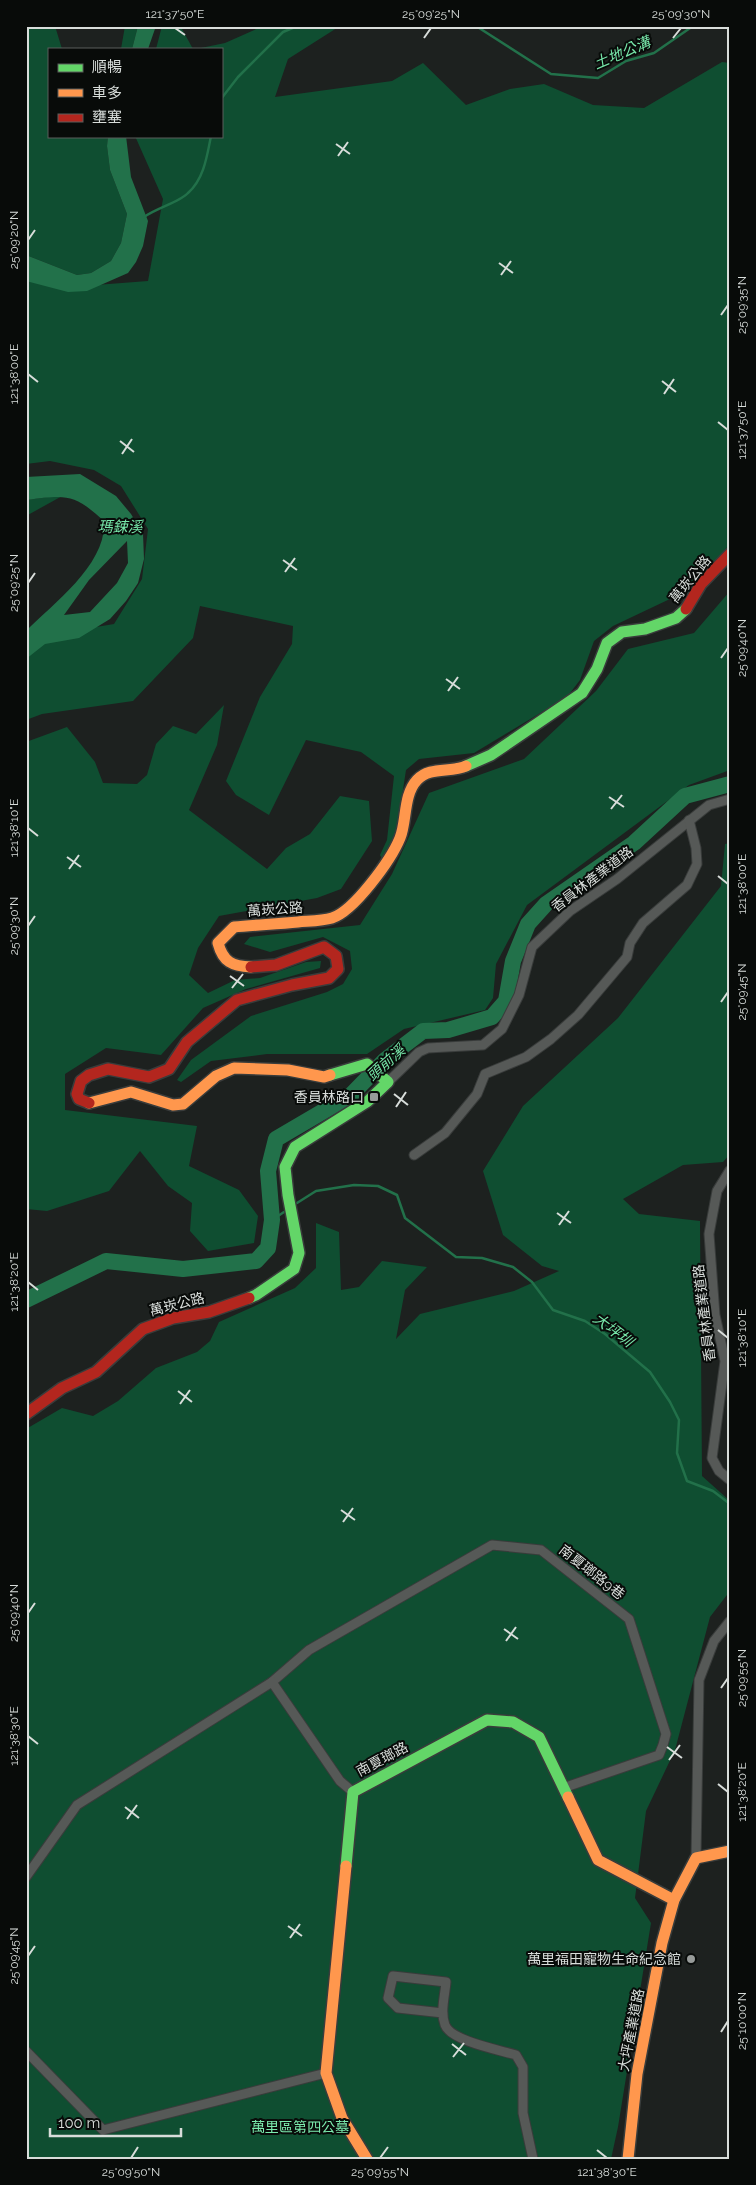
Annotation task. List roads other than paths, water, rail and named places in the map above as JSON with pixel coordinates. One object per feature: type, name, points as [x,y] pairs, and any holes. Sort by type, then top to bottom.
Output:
[{"type":"street","name":"萬崁公路","points":[[26,1414],[62,1388],[96,1372],[142,1329],[173,1318],[209,1312],[256,1295],[294,1269],[299,1253],[288,1195],[285,1167],[295,1147],[368,1101],[388,1082],[367,1064],[324,1077],[288,1070],[234,1068],[216,1076],[183,1104],[173,1105],[130,1092],[89,1103],[79,1099],[77,1094],[81,1081],[89,1075],[108,1069],[149,1077],[169,1069],[187,1042],[237,1000],[292,985],[329,978],[338,969],[337,962],[336,956],[324,946],[307,951],[275,966],[245,967],[229,963],[221,956],[218,943],[234,927],[312,921],[332,918],[346,911],[382,870],[400,838],[409,796],[416,782],[428,772],[459,769],[490,754],[582,693],[594,676],[607,643],[622,632],[645,628],[676,618],[688,607],[701,584],[730,554]]},
{"type":"street","name":"香員林產業道路","points":[[388,1082],[419,1052],[428,1048],[483,1045],[502,1029],[519,995],[532,947],[570,911],[618,879],[709,805],[730,799]]},
{"type":"street","points":[[414,1155],[445,1133],[477,1094],[485,1074],[526,1057],[551,1040],[578,1015],[627,957],[630,942],[643,923],[687,885],[697,864],[696,848],[689,820]]},
{"type":"street","name":"香員林產業道路","points":[[730,1170],[716,1191],[709,1234],[715,1315],[724,1361],[712,1458],[719,1471],[730,1480]]},
{"type":"street","name":"南夏瑯路9巷","points":[[272,1682],[308,1650],[492,1545],[541,1550],[630,1619],[666,1734],[664,1745],[659,1755],[563,1788]]},
{"type":"street","points":[[730,1620],[714,1641],[699,1680],[696,1858],[730,1851]]},
{"type":"street","points":[[26,1877],[77,1805],[272,1682],[340,1781],[352,1792]]},
{"type":"street","name":"南夏瑯路","points":[[367,2159],[353,2139],[336,2107],[326,2073],[352,1792],[487,1720],[513,1722],[539,1737],[598,1860],[674,1900]]},
{"type":"street","name":"大坪產業道路","points":[[628,2159],[637,2074],[662,1942],[674,1900],[696,1858]]},
{"type":"street","points":[[443,2013],[398,2008],[388,1998],[393,1976],[446,1982],[443,2013],[445,2026],[454,2036],[516,2055],[524,2067],[522,2113],[533,2159]]},
{"type":"street","points":[[26,2051],[103,2130],[326,2073]]},
{"type":"water","points":[[138,26],[156,26],[148,48],[132,48]]},
{"type":"water","points":[[108,138],[126,138],[131,177],[148,221],[143,246],[136,262],[128,273],[87,291],[68,292],[26,281],[26,255],[77,275],[91,273],[111,261],[121,243],[127,214],[110,170]]},
{"type":"water","name":"瑪鋉溪","points":[[80,474],[116,496],[131,514],[143,534],[144,559],[138,583],[126,601],[110,619],[79,638],[45,644],[26,659],[26,631],[77,582],[88,567],[103,537],[104,521],[84,505],[69,498],[51,497],[26,500],[26,477]],"holes":[[[127,541],[128,563],[117,583],[90,612],[64,615],[89,580]]]},
{"type":"waterway","name":"土地公溝","points":[[222,98],[238,77],[283,32],[295,27],[306,26]]},
{"type":"waterway","name":"土地公溝","points":[[476,26],[551,74],[598,78],[626,61],[654,53],[693,26]]},
{"type":"waterway","name":"土地公溝","points":[[144,217],[184,196],[193,187],[204,167],[211,138]]},
{"type":"waterway","name":"頭前溪","points":[[26,1300],[106,1261],[183,1269],[256,1261],[268,1248],[272,1220],[268,1171],[276,1139],[351,1095],[385,1060],[423,1031],[448,1030],[492,1017],[506,1001],[513,961],[528,924],[546,904],[634,843],[685,796],[730,784]]},
{"type":"waterway","name":"大坪圳","points":[[297,1203],[316,1191],[354,1185],[378,1186],[397,1195],[405,1218],[456,1257],[482,1258],[513,1267],[532,1282],[553,1310],[585,1321],[605,1334],[650,1372],[670,1402],[679,1420],[677,1453],[687,1481],[713,1491],[730,1504]]},
{"type":"waterway","name":"大坪圳","points":[[272,1220],[284,1212]]},
{"type":"place","name":"香員林路口","points":[[374,1097]]},
{"type":"place","name":"萬里福田寵物生命紀念館","points":[[691,1959]]},
{"type":"park label","name":"萬里區第四公墓","points":[[300,2127]]}]
